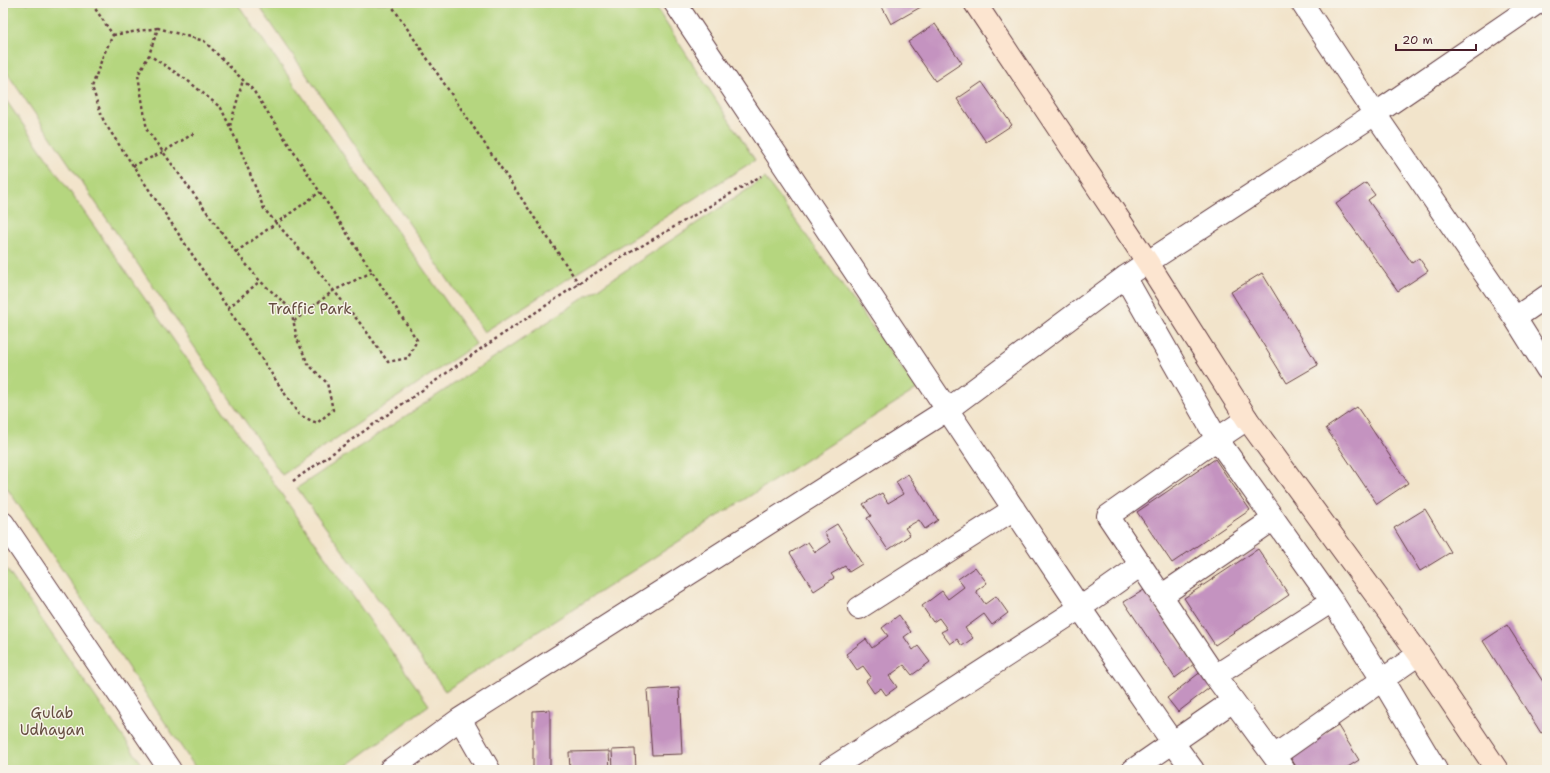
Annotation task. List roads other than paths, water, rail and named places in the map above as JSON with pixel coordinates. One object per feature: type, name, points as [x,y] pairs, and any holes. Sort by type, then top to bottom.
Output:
[{"type":"main road","points":[[975,3],[1148,263],[1247,419],[1419,654],[1496,770]]},
{"type":"street","points":[[675,3],[1080,608],[1193,770]]},
{"type":"street","points":[[1302,3],[1375,114],[1515,318],[1547,369]]},
{"type":"street","points":[[390,770],[460,719],[947,410],[1125,277],[1375,114],[1537,3]]},
{"type":"street","points":[[1125,277],[1217,438],[1332,601],[1383,681],[1427,767]]},
{"type":"street","points":[[1515,318],[1547,296]]},
{"type":"street","points":[[1247,419],[1217,438],[1108,516],[1214,676],[1279,763],[1419,654]]},
{"type":"street","points":[[859,608],[1014,509]]},
{"type":"street","points":[[1161,596],[1274,519]]},
{"type":"street","points":[[3,524],[170,770]]},
{"type":"street","points":[[829,770],[1080,608],[1141,565]]},
{"type":"street","points":[[1214,676],[1332,601]]},
{"type":"street","points":[[1133,770],[1233,701]]},
{"type":"street","points":[[460,719],[489,770]]},
{"type":"park label","name":"Traffic Park","points":[[310,309]]},
{"type":"park label","name":"Gulab Udhayan","points":[[52,722]]}]
